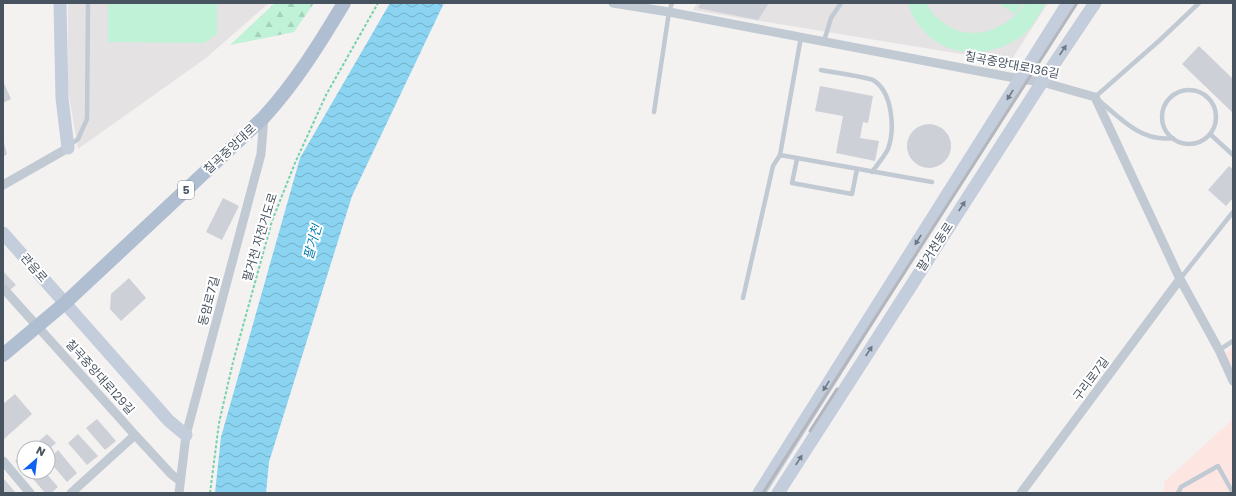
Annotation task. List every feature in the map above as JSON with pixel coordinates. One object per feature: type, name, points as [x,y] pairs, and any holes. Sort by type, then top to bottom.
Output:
[{"type":"main road","name":"칠곡중앙대로","points":[[3,355],[64,303],[264,116],[286,92],[344,3]]},
{"type":"street","points":[[3,185],[68,148],[62,98],[60,3]]},
{"type":"street","name":"칠곡중앙대로136길","points":[[613,3],[670,7],[801,37],[1042,82],[1095,97]]},
{"type":"street","name":"팔거천동로","points":[[758,493],[1068,3]]},
{"type":"street","name":"팔거천동로","points":[[778,493],[1042,82],[1095,3]]},
{"type":"street","points":[[1095,97],[1180,278],[1219,350],[1233,381]]},
{"type":"street","name":"동암로7길","points":[[179,493],[186,435],[261,154],[264,116]]},
{"type":"street","name":"관음로","points":[[3,233],[169,421],[186,435]]},
{"type":"street","name":"구리로7길","points":[[1020,493],[1180,278]]},
{"type":"street","name":"칠곡중앙대로129길","points":[[3,288],[135,435],[171,474],[180,481]]},
{"type":"street","points":[[71,493],[135,435]]},
{"type":"street","points":[[3,461],[30,493]]},
{"type":"lane","points":[[68,148],[78,139],[87,119],[88,3]]},
{"type":"lane","points":[[824,41],[831,18],[840,3]]},
{"type":"lane","points":[[1173,138],[1162,140],[1137,132],[1095,97],[1160,40],[1199,3]]},
{"type":"lane","points":[[654,112],[670,7]]},
{"type":"lane","points":[[743,298],[773,166],[780,155],[801,37]]},
{"type":"lane","points":[[821,70],[873,80],[885,94],[891,114],[892,134],[887,150],[872,172]]},
{"type":"lane","points":[[1195,90],[1204,94],[1215,107],[1216,124],[1210,134],[1198,143],[1189,144],[1181,143],[1173,138],[1165,128],[1162,114],[1164,105],[1177,92],[1195,90]]},
{"type":"lane","points":[[1210,134],[1233,155]]},
{"type":"lane","points":[[780,155],[932,182]]},
{"type":"lane","points":[[797,159],[792,183],[852,194],[857,169]]},
{"type":"lane","points":[[1180,278],[1233,212]]},
{"type":"lane","points":[[1219,350],[1233,341]]},
{"type":"lane","points":[[1178,493],[1181,487],[1218,466],[1233,493]]},
{"type":"path","name":"팔거천 자전거도로","points":[[210,493],[219,423],[233,362],[272,222],[295,163],[326,95],[378,3]]},
{"type":"shaded area","points":[[68,3],[269,3],[206,58],[78,149],[68,90]]},
{"type":"shaded area","points":[[697,3],[1048,3],[1010,62],[693,10]]},
{"type":"shaded area","points":[[1233,347],[1233,386],[1222,356]]},
{"type":"shaded area","points":[[1233,419],[1233,493],[1163,493],[1165,481]]},
{"type":"green space","points":[[108,3],[217,3],[217,34],[204,43],[108,42]]},
{"type":"green space","points":[[275,3],[314,3],[294,32],[230,45]]},
{"type":"green space","points":[[908,3],[926,3],[940,20],[951,28],[962,32],[974,33],[998,27],[1018,13],[1025,3],[1046,3],[1033,24],[1023,35],[1007,45],[990,51],[973,52],[956,50],[940,44],[927,34],[916,20]]},
{"type":"green space","points":[[998,3],[1023,3],[1015,14]]},
{"type":"water","name":"팔거천","points":[[390,3],[444,3],[352,196],[269,462],[266,493],[215,493],[221,437],[300,158]]},
{"type":"building","points":[[701,3],[769,3],[758,20],[698,8]]},
{"type":"building","points":[[1199,46],[1233,79],[1233,113],[1182,64]]},
{"type":"building","points":[[3,81],[11,99],[3,103]]},
{"type":"building","points":[[820,86],[873,96],[868,123],[863,122],[860,138],[879,141],[875,161],[836,153],[843,116],[815,111]]},
{"type":"building","points":[[929,124],[941,128],[947,134],[951,146],[947,158],[941,164],[929,168],[917,164],[911,158],[907,146],[911,134],[917,128]]},
{"type":"building","points":[[3,140],[7,154],[3,157]]},
{"type":"building","points":[[1229,166],[1233,169],[1233,198],[1226,206],[1208,190]]},
{"type":"building","points":[[223,198],[239,206],[222,240],[206,232]]},
{"type":"building","points":[[3,271],[16,285],[10,290],[3,282]]},
{"type":"building","points":[[129,278],[146,298],[121,321],[110,309],[111,294]]},
{"type":"building","points":[[15,394],[32,414],[4,439],[3,404]]},
{"type":"building","points":[[97,419],[116,441],[105,450],[86,428]]},
{"type":"building","points":[[47,434],[53,440],[40,440]]},
{"type":"building","points":[[78,434],[98,456],[87,465],[68,443]]},
{"type":"building","points":[[58,450],[77,473],[67,482],[56,469],[56,452]]},
{"type":"building","points":[[3,478],[16,493],[3,493]]},
{"type":"building","points":[[34,480],[52,480],[58,487],[51,493],[45,493]]},
{"type":"railway","points":[[763,493],[1077,3]]},
{"type":"railway","points":[[810,431],[837,389]]}]
